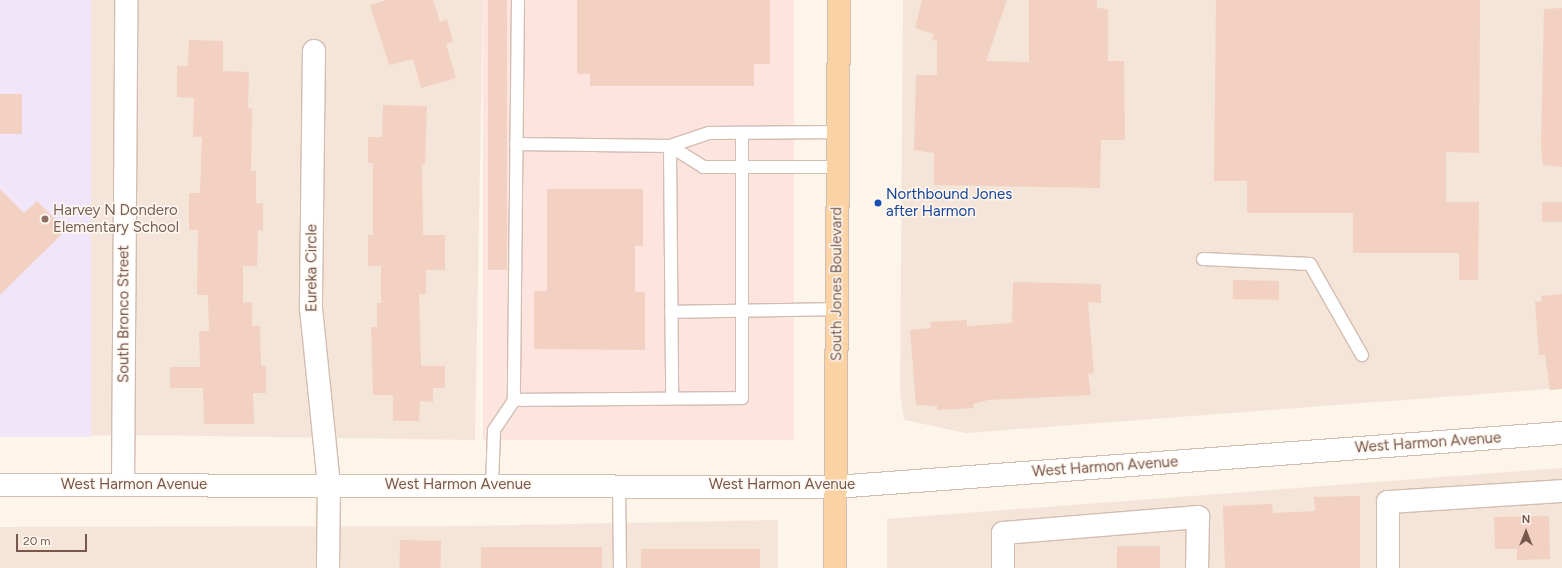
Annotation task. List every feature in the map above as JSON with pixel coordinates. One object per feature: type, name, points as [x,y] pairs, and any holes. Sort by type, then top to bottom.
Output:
[{"type":"main road","name":"South Bronco Street","points":[[123,485],[126,0]]},
{"type":"main road","name":"South Jones Boulevard","points":[[835,568],[839,0]]},
{"type":"main road","name":"Eureka Circle","points":[[314,51],[311,308],[329,484],[328,568]]},
{"type":"main road","name":"West Harmon Avenue","points":[[0,485],[329,484],[835,487],[1562,433]]},
{"type":"main road","points":[[1388,568],[1388,502],[1562,490]]},
{"type":"main road","points":[[1003,568],[1004,533],[1198,517],[1197,568]]},
{"type":"lane","points":[[492,485],[494,430],[514,400],[518,0]]},
{"type":"lane","points":[[516,144],[670,146],[709,133],[838,132]]},
{"type":"lane","points":[[514,400],[742,398],[742,133]]},
{"type":"lane","points":[[670,146],[703,167],[838,167]]},
{"type":"lane","points":[[670,146],[672,398]]},
{"type":"lane","points":[[1203,259],[1310,264],[1362,355]]},
{"type":"lane","points":[[672,312],[837,309]]},
{"type":"lane","points":[[619,486],[620,568]]},
{"type":"shaded area","points":[[0,0],[483,0],[475,440],[144,435],[0,437]]},
{"type":"shaded area","name":"Harvey N Dondero Elementary School","points":[[0,0],[91,0],[91,437],[0,437]]},
{"type":"shaded area","points":[[483,0],[794,0],[794,440],[483,440]]},
{"type":"shaded area","points":[[903,0],[1562,0],[1562,388],[966,433],[904,420],[900,392]]},
{"type":"shaded area","points":[[1562,468],[1562,568],[887,568],[887,519]]},
{"type":"shaded area","points":[[778,520],[778,568],[0,568],[0,527],[473,526]]},
{"type":"building","points":[[387,0],[433,0],[440,22],[447,20],[453,42],[446,44],[456,78],[421,88],[413,59],[389,65],[370,5]]},
{"type":"building","points":[[488,0],[507,0],[507,270],[488,270]]},
{"type":"building","points":[[577,0],[770,0],[770,64],[754,64],[754,86],[590,86],[590,74],[577,74]]},
{"type":"building","points":[[922,0],[1007,0],[986,61],[1029,62],[1029,0],[1097,0],[1097,8],[1108,9],[1108,61],[1124,61],[1125,140],[1101,140],[1100,188],[934,185],[934,153],[914,150],[916,75],[937,75],[937,41],[932,39],[934,34],[915,28]]},
{"type":"building","points":[[1216,0],[1480,0],[1479,153],[1446,152],[1446,202],[1479,202],[1478,280],[1459,280],[1459,253],[1353,253],[1353,213],[1247,213],[1247,181],[1214,181]]},
{"type":"building","points":[[1562,8],[1562,167],[1543,165],[1541,146],[1544,9]]},
{"type":"building","points":[[189,40],[223,41],[223,71],[249,72],[248,108],[252,109],[251,171],[256,171],[256,203],[263,203],[263,231],[258,230],[257,266],[243,266],[243,303],[252,302],[252,326],[260,326],[261,366],[266,366],[266,393],[253,393],[254,424],[204,424],[203,388],[170,388],[170,367],[200,367],[199,331],[209,331],[208,295],[197,295],[198,230],[189,230],[189,193],[200,193],[202,137],[193,137],[194,98],[177,97],[177,66],[188,66]]},
{"type":"building","points":[[0,94],[22,94],[22,134],[0,134]]},
{"type":"building","points":[[383,105],[427,106],[425,165],[422,164],[423,235],[445,235],[445,270],[426,270],[426,294],[419,294],[421,366],[445,366],[445,388],[433,388],[433,402],[420,401],[419,421],[393,421],[393,395],[373,395],[371,327],[377,327],[377,303],[381,303],[381,266],[368,266],[368,235],[373,235],[373,163],[368,163],[368,137],[382,137]]},
{"type":"building","points":[[0,189],[24,213],[37,201],[66,230],[0,295]]},
{"type":"building","points":[[547,189],[643,189],[643,246],[635,246],[635,292],[645,292],[645,350],[534,349],[534,291],[547,291]]},
{"type":"building","points":[[1542,202],[1562,202],[1562,222],[1542,222]]},
{"type":"building","points":[[1233,280],[1279,281],[1279,300],[1233,299]]},
{"type":"building","points":[[1013,282],[1101,284],[1101,303],[1088,302],[1094,373],[1088,374],[1091,395],[988,400],[973,404],[974,408],[937,410],[937,406],[916,405],[910,330],[931,328],[930,322],[967,320],[967,326],[1012,323]]},
{"type":"building","points":[[1562,294],[1562,389],[1550,390],[1545,355],[1539,355],[1535,302],[1542,301],[1541,296]]},
{"type":"building","points":[[1360,496],[1360,568],[1225,568],[1223,506],[1272,504],[1273,513],[1315,511],[1314,497]]},
{"type":"building","points":[[1549,516],[1550,559],[1517,560],[1517,549],[1495,549],[1494,517]]},
{"type":"building","points":[[400,540],[441,541],[441,568],[400,568]]},
{"type":"building","points":[[1117,546],[1160,546],[1160,568],[1117,568]]},
{"type":"building","points":[[481,547],[602,547],[602,568],[481,568]]},
{"type":"building","points":[[641,549],[760,549],[760,568],[641,568]]},
{"type":"place","name":"Northbound Jones after Harmon","points":[[878,203]]},
{"type":"place","name":"Harvey N Dondero Elementary School","points":[[45,219]]}]
